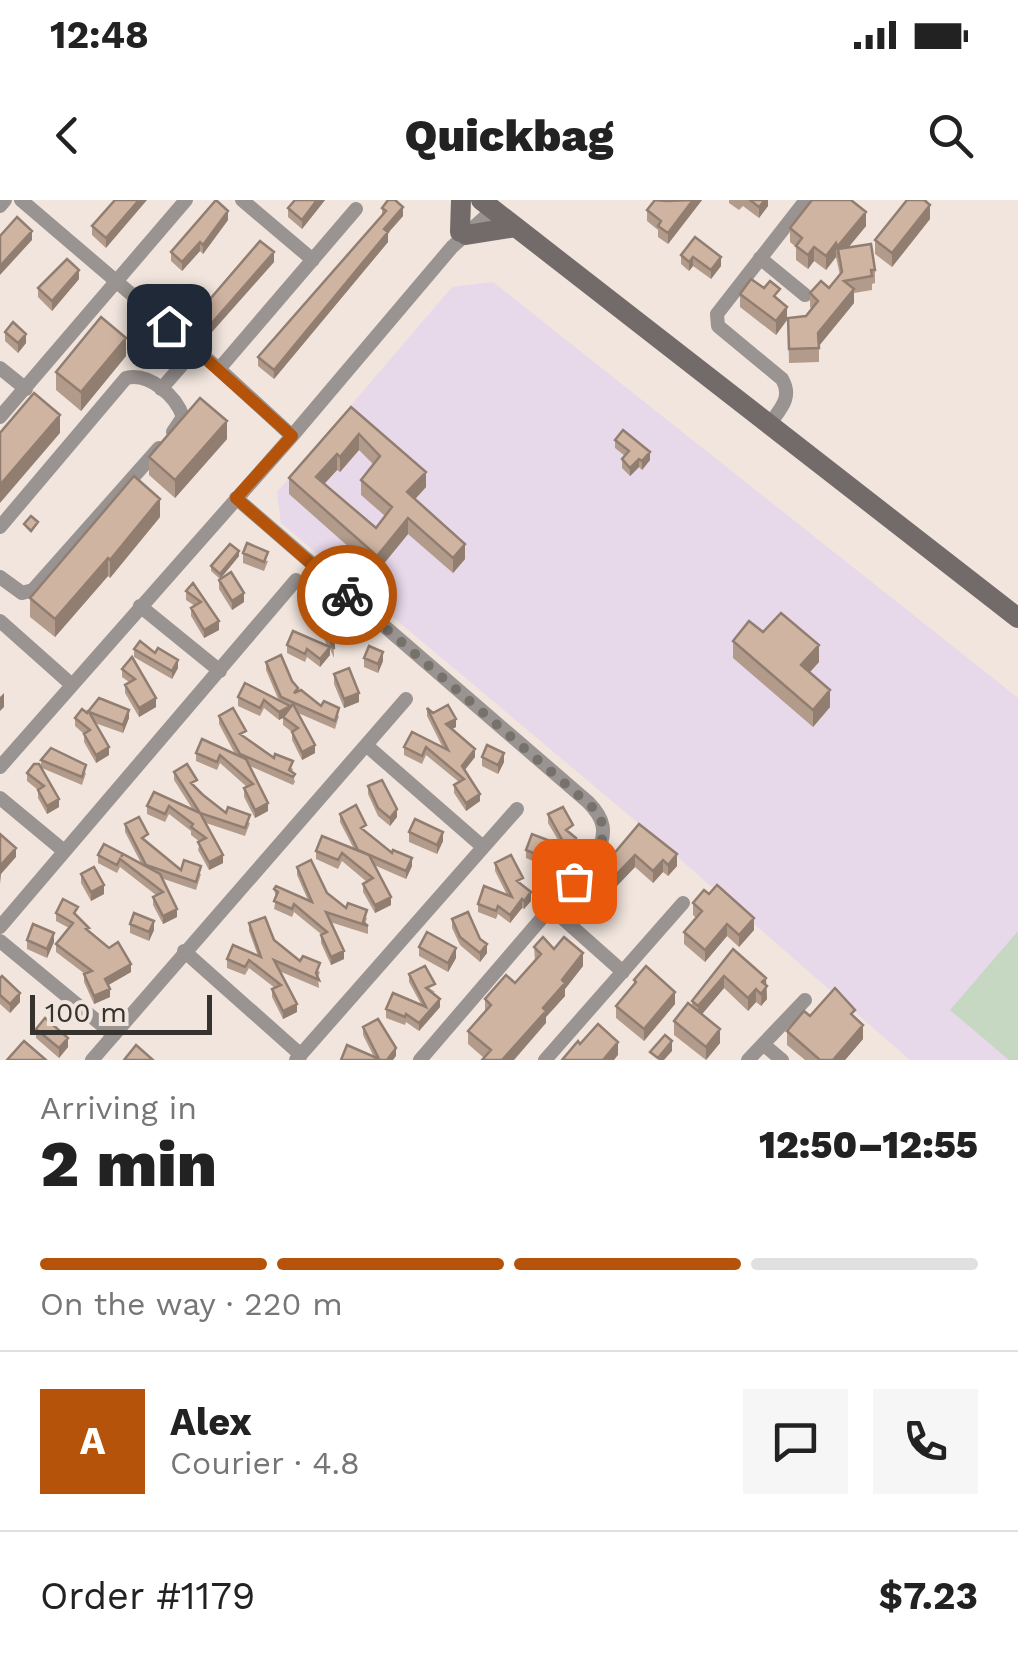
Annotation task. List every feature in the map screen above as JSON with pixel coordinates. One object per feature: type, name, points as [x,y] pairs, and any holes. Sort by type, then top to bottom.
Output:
[{"type":"street","points":[[0,206],[5,200]]},
{"type":"street","points":[[21,200],[219,368],[292,436]]},
{"type":"street","points":[[0,418],[186,200]]},
{"type":"street","points":[[242,200],[313,260]]},
{"type":"street","points":[[459,238],[461,200]]},
{"type":"street","points":[[769,425],[788,397],[788,388],[718,326],[717,314],[806,200]]},
{"type":"street","points":[[0,768],[292,436],[486,203],[1018,618]]},
{"type":"street","points":[[219,368],[356,209]]},
{"type":"street","points":[[459,238],[516,227]]},
{"type":"street","points":[[760,258],[805,295]]},
{"type":"street","points":[[161,389],[196,349]]},
{"type":"street","points":[[0,368],[26,389]]},
{"type":"street","points":[[0,527],[126,378],[142,376],[182,411],[182,421],[33,590],[22,593],[0,577]]},
{"type":"street","points":[[236,498],[599,813],[605,830],[597,854],[420,1060]]},
{"type":"street","points":[[0,927],[296,580]]},
{"type":"street","points":[[140,606],[220,671]]},
{"type":"street","points":[[0,620],[72,685]]},
{"type":"street","points":[[92,1060],[406,698]]},
{"type":"street","points":[[366,745],[482,847]]},
{"type":"street","points":[[0,798],[64,851]]},
{"type":"street","points":[[184,952],[298,1057],[516,809]]},
{"type":"street","points":[[545,1060],[684,903]]},
{"type":"street","points":[[551,908],[623,972]]},
{"type":"street","points":[[0,941],[114,1035]]},
{"type":"street","points":[[748,1060],[804,1000]]},
{"type":"street","points":[[763,1044],[782,1060]]},
{"type":"shaded area","points":[[493,282],[1018,698],[1018,1060],[910,1060],[643,827],[281,523],[277,492],[452,287]]},
{"type":"green space","points":[[1018,931],[1018,1060],[1009,1060],[950,1010]]},
{"type":"building","points":[[115,200],[139,200],[106,238],[92,226]]},
{"type":"building","points":[[216,200],[228,211],[203,245],[200,242],[182,262],[171,252]]},
{"type":"building","points":[[295,200],[317,200],[302,220],[288,208]]},
{"type":"building","points":[[388,200],[403,207],[384,229],[388,232],[274,370],[258,357],[386,211],[382,208]]},
{"type":"building","points":[[655,200],[693,200],[668,233],[647,210]]},
{"type":"building","points":[[812,200],[851,200],[866,212],[826,256],[814,247],[808,255],[796,246],[802,238],[790,228]]},
{"type":"building","points":[[907,200],[924,200],[930,205],[892,253],[875,240]]},
{"type":"building","points":[[17,217],[32,231],[0,266],[0,236]]},
{"type":"building","points":[[695,237],[721,257],[711,270],[693,257],[689,262],[681,255]]},
{"type":"building","points":[[260,241],[274,252],[211,324],[198,313]]},
{"type":"building","points":[[871,244],[875,270],[871,270],[872,276],[844,281],[854,289],[818,333],[819,348],[789,349],[788,318],[806,316],[818,301],[810,293],[821,281],[829,288],[842,272],[838,249]]},
{"type":"building","points":[[67,259],[79,270],[52,301],[38,288]]},
{"type":"building","points":[[751,279],[764,288],[770,281],[780,289],[774,296],[787,307],[776,321],[740,294]]},
{"type":"building","points":[[101,317],[126,338],[81,392],[56,372]]},
{"type":"building","points":[[13,322],[26,334],[18,343],[5,332]]},
{"type":"building","points":[[34,393],[60,415],[0,485],[0,433]]},
{"type":"building","points":[[200,398],[227,421],[175,480],[149,457]]},
{"type":"building","points":[[351,407],[426,472],[407,492],[465,544],[453,558],[408,518],[377,556],[289,478]],"holes":[[[359,434],[380,456],[361,480],[392,507],[376,528],[316,477]]]},
{"type":"building","points":[[623,430],[650,452],[630,468],[622,459],[629,451],[615,440]]},
{"type":"building","points":[[134,476],[160,499],[55,619],[30,598]]},
{"type":"building","points":[[31,516],[38,522],[31,531],[24,524]]},
{"type":"building","points":[[247,543],[268,552],[264,562],[243,553]]},
{"type":"building","points":[[230,544],[239,551],[220,574],[211,566]]},
{"type":"building","points":[[231,572],[244,593],[232,601],[219,580]]},
{"type":"building","points":[[193,583],[219,621],[204,630],[191,608],[201,602],[186,591]]},
{"type":"building","points":[[327,601],[336,619],[332,622],[334,649],[313,608]]},
{"type":"building","points":[[781,613],[819,645],[801,665],[830,690],[813,710],[733,641],[749,621],[763,632]]},
{"type":"building","points":[[293,631],[330,647],[320,659],[307,649],[305,654],[287,645]]},
{"type":"building","points":[[140,641],[155,653],[158,648],[178,660],[172,671],[134,649]]},
{"type":"building","points":[[369,646],[383,652],[378,664],[364,658]]},
{"type":"building","points":[[281,655],[298,688],[294,693],[301,690],[321,706],[324,701],[339,708],[335,721],[281,697],[266,662]]},
{"type":"building","points":[[132,657],[156,698],[139,708],[125,685],[135,679],[122,669]]},
{"type":"building","points":[[349,668],[359,693],[344,699],[334,674]]},
{"type":"building","points":[[245,683],[290,706],[279,712],[264,700],[260,708],[238,697]]},
{"type":"building","points":[[99,698],[129,710],[123,725],[89,712],[109,747],[96,755],[84,734],[90,730],[75,718],[82,709],[87,713]]},
{"type":"building","points":[[293,704],[315,745],[302,752],[292,732],[298,728],[283,717]]},
{"type":"building","points":[[448,705],[456,719],[446,724],[475,749],[462,766],[480,794],[466,803],[454,785],[464,779],[426,747],[422,756],[404,747],[412,732],[448,750],[427,708],[433,713]]},
{"type":"building","points":[[233,708],[246,731],[240,734],[274,758],[275,754],[293,761],[289,770],[295,774],[293,777],[240,754],[219,716]]},
{"type":"building","points":[[202,739],[246,759],[268,803],[255,810],[244,788],[253,784],[220,755],[217,762],[196,753]]},
{"type":"building","points":[[487,745],[504,753],[498,765],[482,757]]},
{"type":"building","points":[[51,748],[86,765],[82,777],[41,760]]},
{"type":"building","points":[[39,764],[59,799],[47,806],[38,790],[44,786],[27,773]]},
{"type":"building","points":[[187,764],[197,780],[191,783],[203,795],[226,813],[228,807],[250,815],[245,828],[200,813],[174,772]]},
{"type":"building","points":[[382,780],[397,809],[390,818],[378,808],[368,786]]},
{"type":"building","points":[[154,792],[200,813],[223,855],[209,862],[198,842],[206,838],[191,827],[193,824],[169,806],[165,814],[147,806]]},
{"type":"building","points":[[356,805],[366,825],[361,828],[392,853],[393,850],[412,858],[406,871],[358,850],[340,814]]},
{"type":"building","points":[[563,807],[573,825],[566,830],[576,838],[558,863],[526,850],[532,834],[566,847],[548,814]]},
{"type":"building","points":[[139,817],[148,834],[142,838],[181,870],[184,860],[201,866],[196,882],[146,865],[125,824]]},
{"type":"building","points":[[415,819],[443,832],[437,845],[409,832]]},
{"type":"building","points":[[639,824],[677,854],[668,865],[663,860],[653,871],[635,855],[613,878],[602,868]]},
{"type":"building","points":[[0,834],[16,848],[0,866]]},
{"type":"building","points":[[322,836],[369,855],[391,897],[375,905],[363,884],[373,878],[342,853],[338,860],[316,851]]},
{"type":"building","points":[[104,844],[160,874],[177,909],[163,916],[153,897],[163,892],[120,859],[117,865],[98,855]]},
{"type":"building","points":[[511,855],[523,878],[517,881],[531,892],[510,915],[498,906],[496,911],[478,904],[484,886],[512,897],[495,863]]},
{"type":"building","points":[[311,860],[327,893],[346,908],[348,903],[367,910],[363,922],[368,926],[326,912],[344,951],[331,957],[321,935],[327,932],[294,904],[292,909],[274,901],[276,886],[312,902],[297,867]]},
{"type":"building","points":[[94,867],[104,885],[91,892],[81,874]]},
{"type":"building","points":[[717,885],[754,918],[739,935],[727,924],[705,950],[684,932],[702,911],[693,903],[704,890],[709,894]]},
{"type":"building","points":[[63,899],[78,907],[74,913],[89,928],[86,929],[109,948],[118,942],[131,964],[105,979],[110,989],[94,996],[84,974],[92,971],[56,944],[73,923],[56,913]]},
{"type":"building","points":[[468,912],[480,939],[487,944],[480,953],[460,937],[452,919]]},
{"type":"building","points":[[134,913],[154,921],[149,932],[130,924]]},
{"type":"building","points":[[265,917],[274,940],[300,961],[303,956],[320,963],[316,973],[319,980],[274,960],[297,1004],[283,1011],[272,989],[281,985],[249,960],[245,967],[227,959],[233,945],[261,957],[249,923]]},
{"type":"building","points":[[33,924],[54,933],[47,949],[27,940]]},
{"type":"building","points":[[427,932],[456,948],[448,963],[419,947]]},
{"type":"building","points":[[543,937],[554,949],[564,937],[583,953],[562,980],[565,983],[543,1008],[546,1011],[502,1060],[482,1060],[491,1050],[468,1031],[491,1005],[485,999],[506,975],[515,983],[541,954],[534,947]]},
{"type":"building","points":[[733,949],[766,978],[762,982],[767,986],[761,994],[756,989],[748,998],[724,976],[698,1006],[692,1001]]},
{"type":"building","points":[[425,966],[435,984],[426,988],[440,999],[419,1023],[406,1014],[405,1017],[386,1009],[393,993],[426,1007],[409,974]]},
{"type":"building","points":[[646,966],[675,992],[644,1029],[616,1006]]},
{"type":"building","points":[[2,976],[20,993],[10,1004],[0,995]]},
{"type":"building","points":[[835,988],[863,1025],[833,1060],[820,1060],[787,1031],[804,1011],[810,1016]]},
{"type":"building","points":[[688,1003],[720,1029],[706,1047],[674,1021]]},
{"type":"building","points":[[45,1018],[68,1038],[59,1048],[36,1029]]},
{"type":"building","points":[[378,1019],[396,1048],[387,1060],[341,1060],[347,1045],[379,1059],[363,1027]]},
{"type":"building","points":[[598,1024],[618,1042],[603,1060],[562,1060],[578,1041],[580,1044]]},
{"type":"building","points":[[665,1035],[672,1041],[658,1058],[650,1052]]},
{"type":"building","points":[[24,1041],[46,1060],[7,1060]]},
{"type":"building","points":[[136,1045],[153,1060],[124,1060]]},
{"type":"way so far","points":[[347,595],[599,813],[605,830],[602,842],[574,881]]},
{"type":"route","points":[[169,326],[292,436],[236,498],[347,595]]}]
